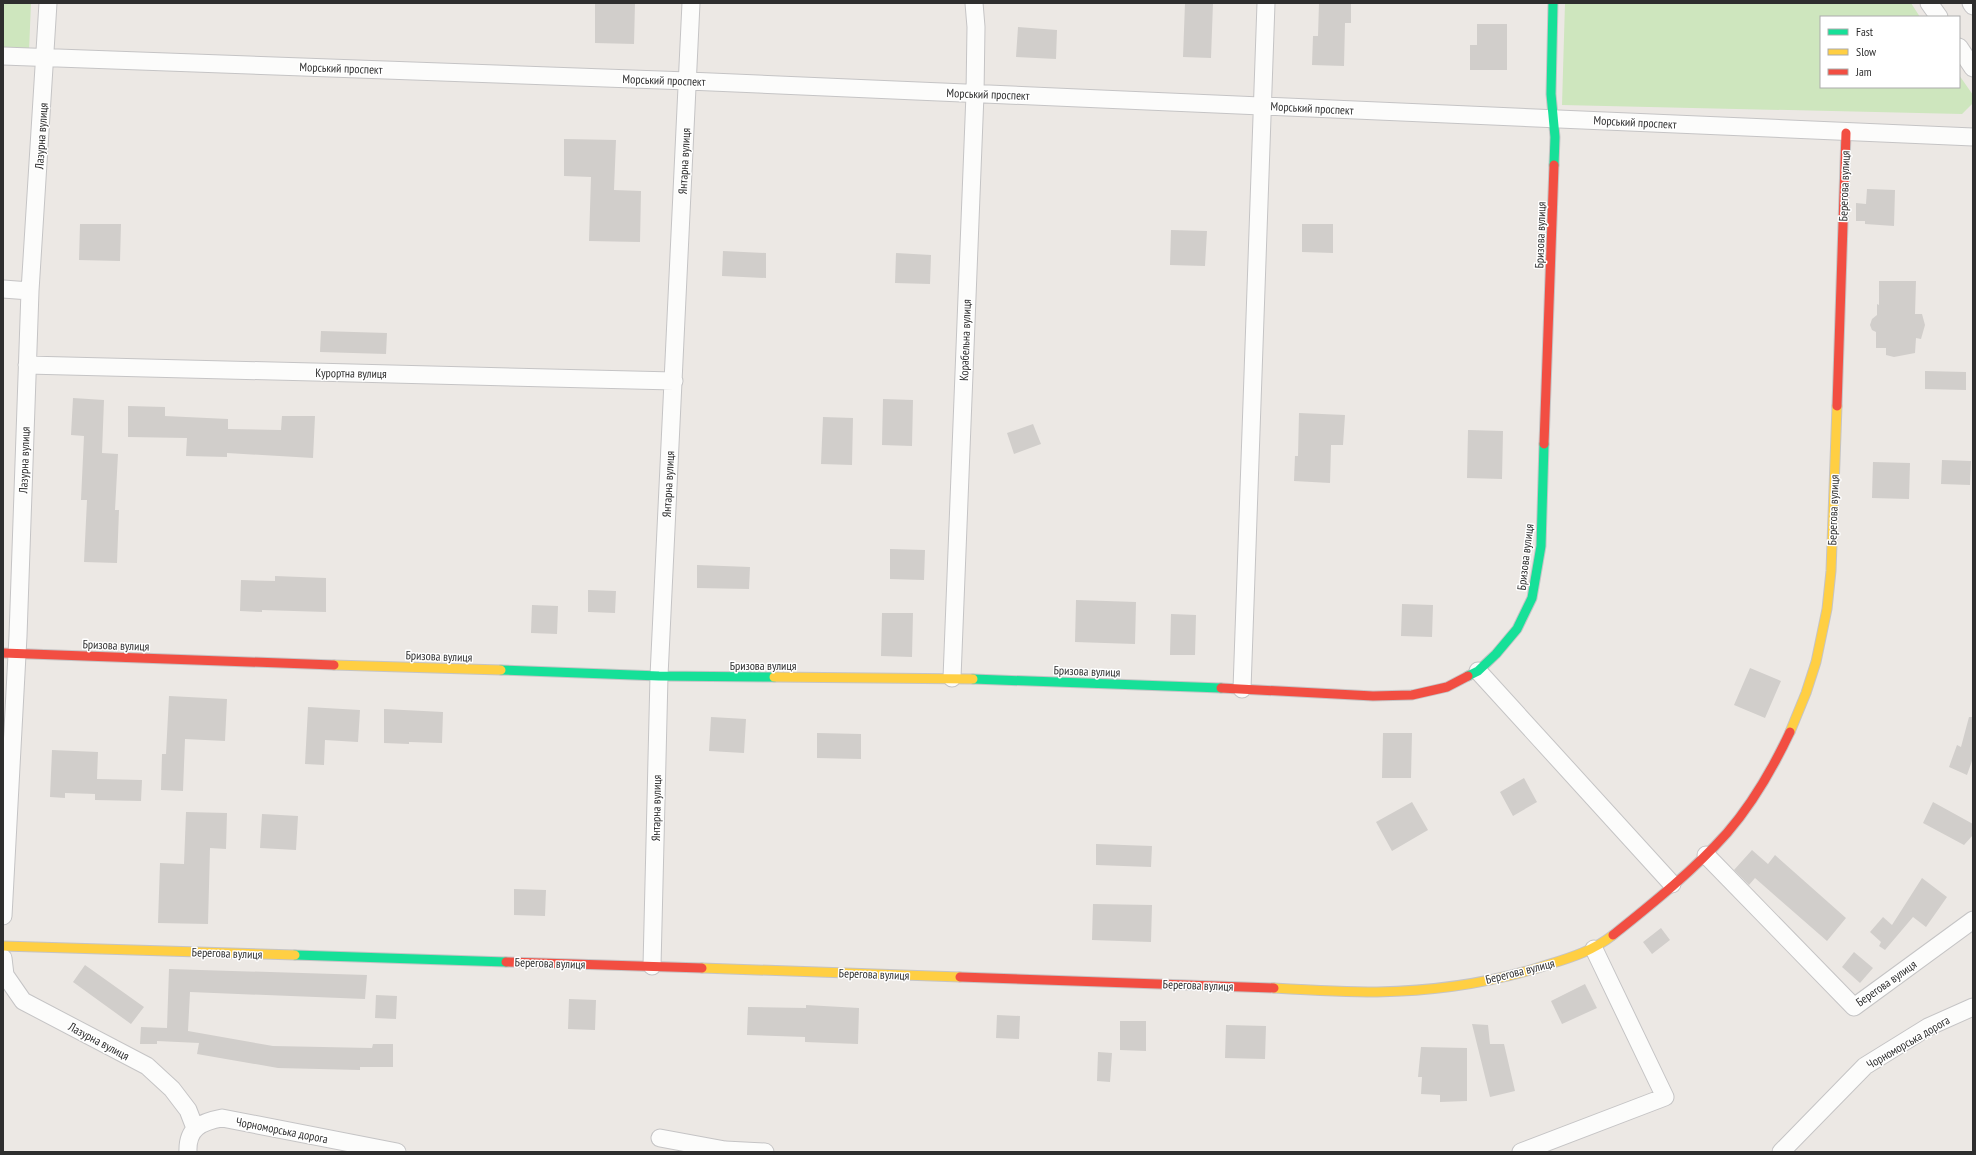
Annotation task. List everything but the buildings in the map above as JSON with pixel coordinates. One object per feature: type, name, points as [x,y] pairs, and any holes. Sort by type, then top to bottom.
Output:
[{"type":"street","name":"Лазурна вулиця","points":[[3,916],[10,653],[30,291],[46,58],[48,3]]},
{"type":"street","name":"Янтарна вулиця","points":[[652,966],[658,676],[674,381],[691,3]]},
{"type":"street","name":"Корабельна вулиця","points":[[952,678],[975,94],[976,27],[974,3]]},
{"type":"street","points":[[1242,688],[1261,105],[1266,3]]},
{"type":"street","name":"Бризова вулиця","points":[[10,653],[658,676],[952,678],[1242,688],[1373,696],[1412,695],[1447,687],[1478,671],[1496,654],[1517,629],[1532,598],[1541,546],[1555,137],[1551,94],[1554,3]]},
{"type":"street","points":[[1930,3],[1938,16]]},
{"type":"street","points":[[1970,3],[1973,6]]},
{"type":"street","points":[[1960,48],[1973,68]]},
{"type":"street","name":"Морський проспект","points":[[3,56],[688,81],[1261,105],[1973,138]]},
{"type":"street","name":"Берегова вулиця","points":[[3,946],[652,966],[1377,992],[1438,988],[1497,979],[1546,966],[1594,949],[1706,855],[1729,830],[1756,794],[1788,736],[1809,686],[1824,631],[1831,570],[1846,133]]},
{"type":"street","points":[[3,289],[30,291]]},
{"type":"street","name":"Курортна вулиця","points":[[27,365],[674,381]]},
{"type":"street","points":[[1478,671],[1672,884]]},
{"type":"street","name":"Берегова вулиця","points":[[1706,855],[1854,1007],[1973,920]]},
{"type":"street","points":[[1521,1152],[1665,1097],[1594,949]]},
{"type":"street","name":"Лазурна вулиця","points":[[3,958],[5,975],[24,1001],[147,1066],[172,1089],[188,1110],[195,1128]]},
{"type":"street","name":"Чорноморська дорога","points":[[1781,1152],[1865,1066],[1928,1027],[1973,1007]]},
{"type":"street","name":"Чорноморська дорога","points":[[195,1128],[206,1121],[222,1118],[397,1152]]},
{"type":"street","points":[[188,1152],[188,1142],[195,1128]]},
{"type":"street","points":[[660,1138],[725,1150],[765,1152]]},
{"type":"green space","points":[[3,3],[31,3],[29,51],[3,51]]},
{"type":"green space","points":[[1565,3],[1911,3],[1919,16],[1820,16],[1820,88],[1960,88],[1960,76],[1973,95],[1973,103],[1962,114],[1562,105]]},
{"type":"traffic: fast","points":[[1553,3],[1551,94],[1555,137],[1554,165]]},
{"type":"traffic: fast","points":[[1468,676],[1478,671],[1496,654],[1517,629],[1532,598],[1541,546],[1544,444]]},
{"type":"traffic: fast","points":[[501,670],[659,676],[774,677]]},
{"type":"traffic: fast","points":[[973,679],[1221,688]]},
{"type":"traffic: fast","points":[[295,955],[506,962]]},
{"type":"traffic: slow","points":[[1790,732],[1806,693],[1816,662],[1827,609],[1831,571],[1837,406]]},
{"type":"traffic: slow","points":[[334,665],[501,670]]},
{"type":"traffic: slow","points":[[774,677],[973,679]]},
{"type":"traffic: slow","points":[[1274,988],[1377,992],[1420,990],[1487,981],[1567,959],[1591,949],[1613,935]]},
{"type":"traffic: slow","points":[[3,946],[295,955]]},
{"type":"traffic: slow","points":[[702,968],[960,977]]},
{"type":"traffic: jam","points":[[1837,406],[1846,133]]},
{"type":"traffic: jam","points":[[1544,444],[1554,165]]},
{"type":"traffic: jam","points":[[3,653],[334,665]]},
{"type":"traffic: jam","points":[[1221,688],[1373,696],[1412,695],[1447,687],[1468,676]]},
{"type":"traffic: jam","points":[[1613,935],[1658,899],[1687,873],[1727,833],[1762,785],[1790,732]]},
{"type":"traffic: jam","points":[[506,962],[702,968]]},
{"type":"traffic: jam","points":[[960,977],[1274,988]]}]
